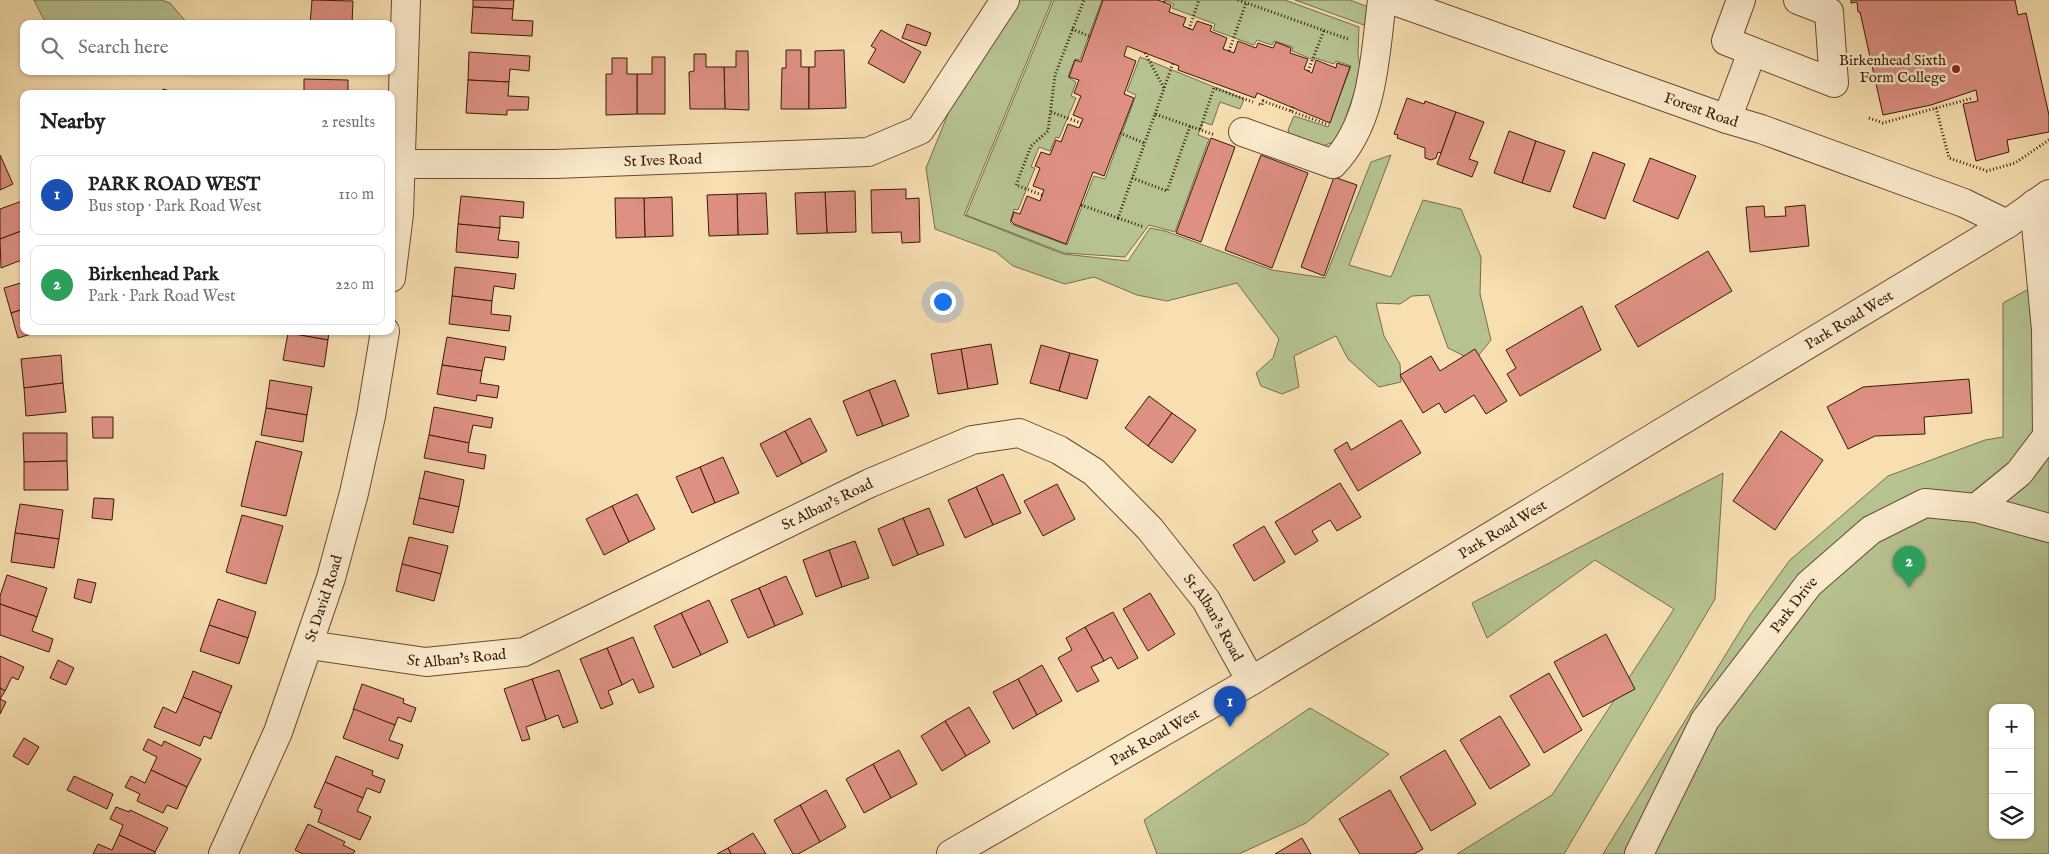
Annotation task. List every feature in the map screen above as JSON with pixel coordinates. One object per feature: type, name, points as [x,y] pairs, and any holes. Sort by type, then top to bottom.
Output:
[{"type":"street","points":[[395,241],[401,164],[406,0]]},
{"type":"street","name":"St Ives Road","points":[[401,164],[555,164],[868,152],[920,130],[1005,0]]},
{"type":"street","points":[[1243,132],[1333,164],[1346,150],[1370,90],[1382,0]]},
{"type":"street","name":"Forest Road","points":[[1392,0],[1727,119],[1761,128],[1964,203],[2007,224]]},
{"type":"street","points":[[1741,0],[1726,41],[1834,83],[1829,12],[1798,0]]},
{"type":"street","points":[[1727,119],[1752,52]]},
{"type":"street","points":[[1976,508],[2019,473],[2048,438],[2041,199]]},
{"type":"street","name":"Park Road West","points":[[951,854],[1251,682],[2007,224],[2041,199]]},
{"type":"street","name":"St David Road","points":[[222,854],[278,732],[331,578],[354,493],[371,416],[384,335]]},
{"type":"street","name":"St Alban's Road","points":[[309,645],[426,662],[524,652],[870,483],[972,440],[1019,433],[1059,450],[1094,472],[1150,529],[1206,600],[1251,682]]},
{"type":"street","name":"Park Drive","points":[[1639,854],[1705,720],[1809,584],[1872,530],[1925,503],[1976,508],[2049,528]]},
{"type":"path","points":[[1042,195],[1016,185],[1031,146],[1048,131],[1055,75],[1084,0]]},
{"type":"path","points":[[1189,28],[1199,0]]},
{"type":"path","points":[[1238,0],[1375,49]]},
{"type":"path","points":[[1229,51],[1246,3]]},
{"type":"path","points":[[1072,29],[1089,36]]},
{"type":"path","points":[[1308,71],[1324,30]]},
{"type":"path","points":[[1145,53],[1164,88]]},
{"type":"path","points":[[1118,218],[1173,63]]},
{"type":"path","points":[[1155,114],[1200,130],[1216,84]]},
{"type":"path","points":[[1214,88],[1247,100]]},
{"type":"path","points":[[1869,118],[1883,123],[1973,98]]},
{"type":"path","points":[[1262,105],[1263,101],[1335,127]]},
{"type":"path","points":[[1291,111],[1293,107]]},
{"type":"path","points":[[1936,108],[1950,158],[1987,171],[2014,163],[2049,140]]},
{"type":"path","points":[[1051,112],[1081,123]]},
{"type":"path","points":[[1132,178],[1167,190],[1190,126]]},
{"type":"path","points":[[1120,134],[1144,143]]},
{"type":"path","points":[[1081,205],[1144,227]]},
{"type":"green space","points":[[34,0],[161,0],[170,3],[185,20],[45,20]]},
{"type":"green space","points":[[1010,0],[1052,0],[964,215],[1063,254],[1128,261],[1150,228],[1165,231],[1272,270],[1325,278],[1371,162],[1391,155],[1349,265],[1391,277],[1423,200],[1461,209],[1481,257],[1480,294],[1491,340],[1474,361],[1448,348],[1429,295],[1412,296],[1400,304],[1376,303],[1384,336],[1400,364],[1401,382],[1379,387],[1348,359],[1336,336],[1294,356],[1299,387],[1282,394],[1261,386],[1256,373],[1273,358],[1279,339],[1237,283],[1167,301],[1137,295],[1094,277],[1065,284],[1013,266],[996,252],[935,229],[926,168],[952,104]]},
{"type":"green space","points":[[1054,0],[1102,0],[1080,60],[1075,59],[1068,77],[1076,82],[1071,96],[1076,98],[1059,138],[1056,137],[1050,151],[1039,147],[1031,167],[1035,168],[1018,210],[1014,209],[1010,222],[1013,225],[1067,245],[1094,176],[1105,179],[1136,95],[1127,91],[1140,57],[1244,99],[1240,109],[1220,102],[1212,125],[1203,122],[1198,135],[1209,139],[1175,232],[1149,225],[1125,257],[1064,253],[966,215]]},
{"type":"green space","points":[[1164,0],[1285,0],[1359,27],[1358,54],[1361,73],[1338,140],[1321,147],[1290,136],[1288,130],[1294,116],[1328,127],[1351,66],[1336,61],[1334,64],[1315,58],[1314,60],[1292,51],[1293,47],[1274,41],[1272,45],[1257,40],[1254,45],[1213,30],[1215,24],[1172,8],[1174,4]]},
{"type":"green space","points":[[1295,0],[1350,0],[1371,8],[1364,25]]},
{"type":"green space","points":[[2049,278],[2049,854],[1603,854],[1750,615],[1790,560],[1888,476],[1985,440],[2003,437],[2003,303]]},
{"type":"green space","points":[[1723,473],[1715,599],[1564,854],[1457,854],[1552,795],[1674,609],[1595,560],[1487,638],[1472,603]]},
{"type":"green space","points":[[1310,708],[1389,754],[1306,823],[1239,854],[1157,854],[1144,820]]},
{"type":"building","points":[[312,0],[353,1],[352,20],[310,20]]},
{"type":"building","points":[[473,0],[514,0],[513,9],[473,7]]},
{"type":"building","points":[[1103,0],[1158,0],[1171,5],[1169,12],[1186,18],[1183,26],[1193,30],[1197,21],[1212,26],[1210,31],[1227,38],[1223,49],[1234,53],[1238,41],[1256,48],[1258,43],[1273,48],[1276,42],[1291,48],[1290,53],[1308,59],[1304,69],[1312,73],[1316,60],[1336,68],[1337,63],[1350,67],[1330,123],[1257,93],[1255,98],[1178,70],[1179,66],[1127,46],[1124,56],[1136,61],[1124,94],[1134,98],[1104,176],[1093,172],[1066,244],[1014,224],[1011,221],[1014,212],[1020,214],[1027,196],[1040,201],[1044,190],[1033,186],[1040,168],[1035,166],[1041,152],[1050,155],[1056,140],[1061,142],[1068,124],[1079,128],[1083,119],[1073,115],[1081,96],[1074,93],[1079,80],[1069,77],[1075,60],[1081,62]]},
{"type":"building","name":"Birkenhead Sixth Form College","points":[[1851,0],[2015,0],[2018,15],[2026,13],[2049,115],[2049,132],[2007,140],[2009,152],[1976,161],[1963,104],[1978,101],[1976,90],[1931,105],[1883,115],[1860,12],[1858,12],[1857,2],[1851,3]]},
{"type":"building","points":[[473,7],[513,9],[512,20],[533,21],[532,36],[471,33]]},
{"type":"building","points":[[907,24],[931,33],[926,46],[902,38]]},
{"type":"building","points":[[881,30],[921,52],[904,83],[868,63],[876,49],[871,46]]},
{"type":"building","points":[[786,50],[801,50],[801,67],[809,67],[809,109],[781,109],[782,68],[786,68]]},
{"type":"building","points":[[844,50],[846,108],[809,109],[809,67],[815,67],[815,51]]},
{"type":"building","points":[[736,51],[748,51],[749,110],[725,109],[724,67],[736,67]]},
{"type":"building","points":[[469,52],[530,56],[529,71],[510,69],[509,82],[468,80]]},
{"type":"building","points":[[694,54],[706,54],[706,67],[724,67],[725,109],[690,109],[689,72],[694,71]]},
{"type":"building","points":[[652,57],[665,57],[665,114],[637,114],[637,74],[652,74]]},
{"type":"building","points":[[612,58],[627,58],[627,74],[637,74],[637,114],[606,115],[606,74],[612,74]]},
{"type":"building","points":[[304,79],[348,80],[348,90],[304,90]]},
{"type":"building","points":[[468,80],[509,82],[508,96],[529,97],[528,110],[507,110],[507,115],[466,113]]},
{"type":"building","points":[[1407,98],[1424,104],[1425,101],[1456,112],[1441,153],[1438,152],[1436,158],[1431,160],[1425,158],[1425,148],[1397,138],[1398,135],[1394,134]]},
{"type":"building","points":[[1456,112],[1484,122],[1469,159],[1478,162],[1472,177],[1437,164]]},
{"type":"building","points":[[1509,131],[1536,141],[1522,183],[1494,173]]},
{"type":"building","points":[[1211,138],[1235,147],[1201,242],[1176,233]]},
{"type":"building","points":[[1536,141],[1565,151],[1550,192],[1522,183]]},
{"type":"building","points":[[1593,152],[1625,164],[1605,219],[1573,207]]},
{"type":"building","points":[[0,155],[13,184],[0,190]]},
{"type":"building","points":[[1261,155],[1308,173],[1272,268],[1225,250]]},
{"type":"building","points":[[1650,158],[1696,176],[1678,219],[1633,201]]},
{"type":"building","points":[[1334,177],[1357,185],[1324,276],[1301,267]]},
{"type":"building","points":[[906,189],[906,199],[919,198],[920,242],[902,243],[901,232],[872,233],[871,190]]},
{"type":"building","points":[[855,191],[856,232],[827,233],[825,192]]},
{"type":"building","points":[[825,192],[827,233],[797,234],[795,193]]},
{"type":"building","points":[[766,193],[768,234],[738,235],[737,194]]},
{"type":"building","points":[[737,194],[738,235],[709,236],[707,195]]},
{"type":"building","points":[[461,196],[524,202],[523,218],[500,216],[500,228],[458,224]]},
{"type":"building","points":[[672,197],[673,236],[645,237],[644,198]]},
{"type":"building","points":[[615,198],[644,198],[645,237],[616,238]]},
{"type":"building","points":[[20,202],[20,232],[0,239],[0,209]]},
{"type":"building","points":[[1805,205],[1809,246],[1750,252],[1746,207],[1764,206],[1765,217],[1786,216],[1785,207]]},
{"type":"building","points":[[458,224],[500,228],[498,240],[519,242],[518,258],[456,252]]},
{"type":"building","points":[[20,232],[20,261],[1,268],[0,239]]},
{"type":"building","points":[[1708,251],[1732,291],[1638,347],[1615,306]]},
{"type":"building","points":[[455,267],[516,274],[514,289],[494,286],[492,301],[452,296]]},
{"type":"building","points":[[20,283],[20,310],[11,313],[4,288]]},
{"type":"building","points":[[452,296],[492,301],[491,314],[511,316],[509,331],[449,324]]},
{"type":"building","points":[[1582,306],[1601,350],[1520,396],[1507,374],[1516,368],[1506,350]]},
{"type":"building","points":[[20,310],[20,335],[28,335],[18,338],[11,313]]},
{"type":"building","points":[[288,335],[328,340],[324,367],[283,360]]},
{"type":"building","points":[[299,335],[329,335],[328,340]]},
{"type":"building","points":[[447,337],[506,347],[504,360],[485,357],[482,371],[442,365]]},
{"type":"building","points":[[991,344],[998,384],[968,389],[961,349]]},
{"type":"building","points":[[1041,345],[1070,353],[1059,391],[1030,383]]},
{"type":"building","points":[[961,349],[968,389],[938,394],[931,354]]},
{"type":"building","points":[[1475,349],[1507,401],[1486,414],[1474,395],[1445,413],[1439,403],[1423,413],[1400,375],[1431,356],[1440,371]]},
{"type":"building","points":[[1070,353],[1098,360],[1087,399],[1059,391]]},
{"type":"building","points":[[61,355],[63,383],[24,388],[21,359]]},
{"type":"building","points":[[442,365],[482,371],[480,383],[499,386],[497,398],[477,395],[476,401],[437,394]]},
{"type":"building","points":[[1969,379],[1972,413],[1924,417],[1925,434],[1875,436],[1848,449],[1827,407],[1863,387]]},
{"type":"building","points":[[270,380],[312,387],[307,415],[266,408]]},
{"type":"building","points":[[895,380],[909,416],[883,426],[869,390]]},
{"type":"building","points":[[63,383],[66,412],[26,416],[24,388]]},
{"type":"building","points":[[869,390],[883,426],[857,436],[843,401]]},
{"type":"building","points":[[1149,396],[1172,413],[1148,446],[1125,428]]},
{"type":"building","points":[[434,407],[493,418],[491,428],[473,425],[469,443],[429,435]]},
{"type":"building","points":[[266,408],[307,415],[303,442],[261,435]]},
{"type":"building","points":[[1172,413],[1196,430],[1172,463],[1148,446]]},
{"type":"building","points":[[92,417],[113,417],[113,438],[93,438]]},
{"type":"building","points":[[810,418],[827,451],[802,464],[785,431]]},
{"type":"building","points":[[1401,420],[1421,453],[1358,491],[1334,450],[1347,442],[1351,450]]},
{"type":"building","points":[[785,431],[802,464],[777,477],[760,444]]},
{"type":"building","points":[[1781,431],[1823,460],[1775,530],[1733,501]]},
{"type":"building","points":[[23,433],[67,433],[67,461],[24,462]]},
{"type":"building","points":[[429,435],[469,443],[468,452],[486,455],[484,469],[424,458]]},
{"type":"building","points":[[256,441],[302,452],[286,516],[241,506]]},
{"type":"building","points":[[723,457],[739,493],[715,503],[700,467]]},
{"type":"building","points":[[67,461],[68,490],[24,490],[24,462]]},
{"type":"building","points":[[700,467],[715,503],[692,513],[676,477]]},
{"type":"building","points":[[425,471],[464,480],[459,507],[419,498]]},
{"type":"building","points":[[1003,474],[1021,513],[993,525],[976,487]]},
{"type":"building","points":[[1340,483],[1361,517],[1337,531],[1330,520],[1312,531],[1318,541],[1295,555],[1275,522]]},
{"type":"building","points":[[1057,484],[1075,519],[1043,536],[1024,501]]},
{"type":"building","points":[[976,487],[993,525],[965,538],[948,500]]},
{"type":"building","points":[[637,494],[655,529],[629,542],[612,506]]},
{"type":"building","points":[[94,498],[114,499],[112,520],[92,518]]},
{"type":"building","points":[[419,498],[459,507],[453,533],[413,524]]},
{"type":"building","points":[[20,504],[63,510],[59,539],[15,533]]},
{"type":"building","points":[[612,506],[629,542],[604,555],[586,519]]},
{"type":"building","points":[[929,508],[944,545],[918,555],[903,518]]},
{"type":"building","points":[[242,515],[283,526],[266,584],[226,572]]},
{"type":"building","points":[[903,518],[918,555],[893,566],[878,529]]},
{"type":"building","points":[[1264,526],[1285,562],[1254,581],[1233,545]]},
{"type":"building","points":[[15,533],[59,539],[54,568],[11,562]]},
{"type":"building","points":[[409,537],[448,546],[441,574],[402,564]]},
{"type":"building","points":[[855,541],[869,578],[842,587],[829,550]]},
{"type":"building","points":[[829,550],[842,587],[816,597],[803,560]]},
{"type":"building","points":[[402,564],[441,574],[434,601],[396,591]]},
{"type":"building","points":[[7,575],[47,588],[37,617],[0,604],[0,596]]},
{"type":"building","points":[[786,576],[803,614],[775,626],[759,588]]},
{"type":"building","points":[[78,579],[96,583],[91,603],[74,598]]},
{"type":"building","points":[[759,588],[775,626],[748,638],[731,600]]},
{"type":"building","points":[[1150,593],[1175,634],[1148,651],[1123,609]]},
{"type":"building","points":[[218,599],[256,612],[248,638],[209,625]]},
{"type":"building","points":[[709,600],[728,642],[701,655],[681,613]]},
{"type":"building","points":[[0,604],[37,617],[32,631],[53,639],[49,652],[0,635]]},
{"type":"building","points":[[1113,612],[1138,658],[1118,669],[1111,657],[1104,661],[1085,627]]},
{"type":"building","points":[[681,613],[701,655],[673,668],[654,626]]},
{"type":"building","points":[[209,625],[248,638],[239,664],[200,651]]},
{"type":"building","points":[[1085,627],[1104,661],[1091,667],[1099,681],[1077,692],[1058,658],[1072,650],[1066,638]]},
{"type":"building","points":[[1606,634],[1635,689],[1583,717],[1554,662]]},
{"type":"building","points":[[633,637],[654,687],[639,693],[633,679],[622,685],[607,648]]},
{"type":"building","points":[[607,648],[622,685],[608,691],[613,704],[601,709],[580,659]]},
{"type":"building","points":[[0,656],[24,667],[18,680],[12,677],[5,691],[0,688]]},
{"type":"building","points":[[58,660],[74,668],[66,685],[50,678]]},
{"type":"building","points":[[1042,665],[1062,701],[1037,715],[1018,679]]},
{"type":"building","points":[[559,670],[578,722],[563,728],[558,715],[546,720],[532,679]]},
{"type":"building","points":[[193,671],[232,686],[221,713],[183,697]]},
{"type":"building","points":[[1549,673],[1582,730],[1544,753],[1510,696]]},
{"type":"building","points":[[532,679],[546,720],[526,727],[530,739],[522,741],[504,689]]},
{"type":"building","points":[[1018,679],[1037,715],[1013,729],[993,692]]},
{"type":"building","points":[[362,684],[404,699],[403,703],[416,708],[411,722],[398,717],[395,725],[353,710]]},
{"type":"building","points":[[0,688],[5,691],[0,699]]},
{"type":"building","points":[[183,697],[221,713],[211,739],[204,736],[200,746],[154,727],[163,707],[176,713]]},
{"type":"building","points":[[0,699],[6,702],[0,714]]},
{"type":"building","points":[[969,707],[990,742],[966,756],[945,721]]},
{"type":"building","points":[[354,709],[395,725],[389,740],[403,745],[398,759],[343,738]]},
{"type":"building","points":[[1500,716],[1530,765],[1490,789],[1460,740]]},
{"type":"building","points":[[945,721],[966,756],[942,771],[921,736]]},
{"type":"building","points":[[24,738],[39,747],[28,765],[13,756]]},
{"type":"building","points":[[148,739],[162,746],[164,741],[201,759],[187,787],[151,770],[157,757],[143,750]]},
{"type":"building","points":[[899,750],[917,784],[891,798],[873,764]]},
{"type":"building","points":[[1445,750],[1476,804],[1431,831],[1400,777]]},
{"type":"building","points":[[336,756],[373,771],[372,775],[385,780],[380,793],[367,788],[363,798],[325,782]]},
{"type":"building","points":[[873,764],[891,798],[864,813],[846,779]]},
{"type":"building","points":[[151,770],[187,787],[177,809],[167,805],[163,813],[137,801],[140,794],[125,787],[131,776],[145,783]]},
{"type":"building","points":[[74,776],[113,794],[107,809],[67,790]]},
{"type":"building","points":[[325,782],[363,798],[357,811],[371,817],[360,840],[318,822],[322,810],[314,807]]},
{"type":"building","points":[[826,790],[846,827],[820,842],[800,805]]},
{"type":"building","points":[[1390,790],[1423,849],[1414,854],[1360,854],[1339,819]]},
{"type":"building","points":[[800,805],[820,842],[798,854],[793,854],[774,820]]},
{"type":"building","points":[[116,807],[129,812],[130,810],[168,828],[155,852],[119,835],[123,825],[110,819]]},
{"type":"building","points":[[308,824],[345,842],[343,845],[355,851],[353,854],[303,854],[295,850]]},
{"type":"building","points":[[753,833],[766,854],[731,854],[728,848]]},
{"type":"building","points":[[119,835],[155,852],[155,854],[93,854],[98,844],[112,850]]},
{"type":"building","points":[[1302,838],[1311,854],[1275,854]]},
{"type":"building","points":[[728,848],[731,854],[717,854]]},
{"type":"place","name":"Birkenhead Sixth Form College","points":[[1956,69]]},
{"type":"place","name":"Birkenhead Park","points":[[1909,587]]},
{"type":"place","name":"PARK ROAD WEST","points":[[1230,727]]}]
